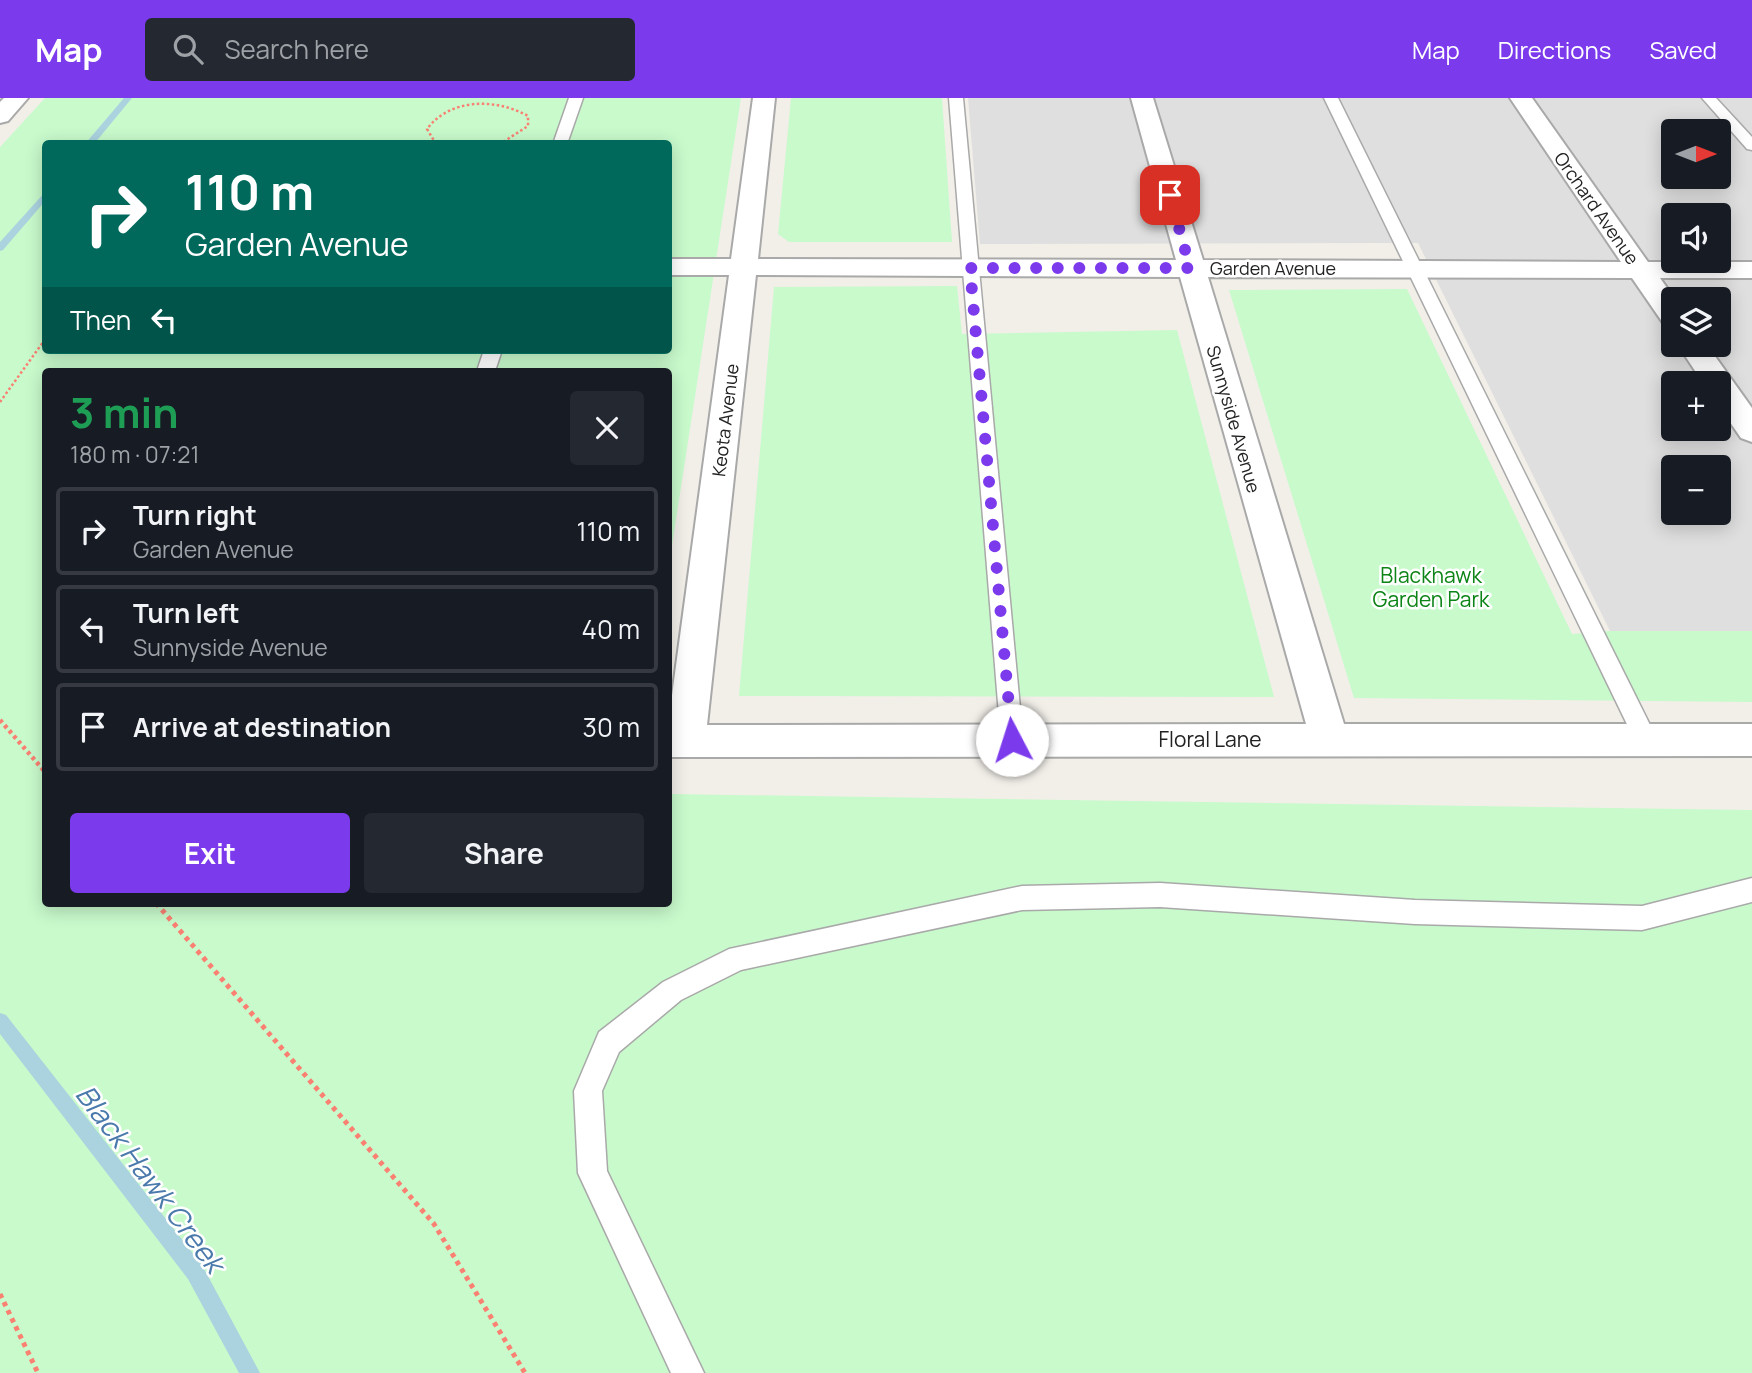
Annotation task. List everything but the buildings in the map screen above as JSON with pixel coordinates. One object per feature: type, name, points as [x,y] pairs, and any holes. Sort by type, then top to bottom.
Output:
[{"type":"street","points":[[0,116],[17,98]]},
{"type":"street","name":"Keota Avenue","points":[[677,741],[744,268],[764,98]]},
{"type":"street","name":"Sunnyside Avenue","points":[[1142,98],[1329,739]]},
{"type":"street","name":"Orchard Avenue","points":[[1521,98],[1661,300]]},
{"type":"street","name":"Garden Avenue","points":[[672,267],[1752,270]]},
{"type":"street","points":[[1700,357],[1752,431]]},
{"type":"street","name":"Floral Lane","points":[[677,741],[1752,740]]},
{"type":"lane","points":[[561,140],[576,98]]},
{"type":"lane","points":[[956,98],[1012,740]]},
{"type":"lane","points":[[1331,98],[1646,740]]},
{"type":"lane","points":[[1709,98],[1752,146]]},
{"type":"lane","points":[[688,1373],[593,1173],[588,1091],[609,1042],[672,991],[738,958],[1022,898],[1160,895],[1415,912],[1642,918],[1752,890]]},
{"type":"path","points":[[434,140],[427,129],[436,114],[456,104],[484,100],[507,102],[528,116],[528,126],[506,140]]},
{"type":"path","points":[[0,402],[42,344]]},
{"type":"path","points":[[0,720],[42,768]]},
{"type":"path","points":[[159,907],[434,1224],[526,1373]]},
{"type":"path","points":[[0,1294],[38,1373]]},
{"type":"shaded area","points":[[968,98],[1752,98],[1752,631],[1610,631],[1418,243],[980,244]]},
{"type":"green space","points":[[45,98],[741,98],[672,546],[672,368],[42,368],[42,907],[672,907],[672,794],[1752,810],[1752,1373],[0,1373],[0,147]]},
{"type":"green space","points":[[791,98],[942,98],[952,242],[789,242],[778,234]]},
{"type":"green space","points":[[957,286],[962,334],[1177,330],[1274,697],[739,696],[774,287]]},
{"type":"green space","name":"Blackhawk Garden Park","points":[[1407,289],[1572,634],[1610,631],[1752,631],[1752,702],[1354,698],[1229,290]]},
{"type":"waterway","name":"Black Hawk Creek","points":[[92,140],[128,98]]},
{"type":"waterway","name":"Black Hawk Creek","points":[[0,248],[42,199]]},
{"type":"waterway","name":"Black Hawk Creek","points":[[0,1021],[195,1272],[250,1373]]},
{"type":"route","points":[[1012,740],[970,268],[1190,268],[1170,195]]}]
